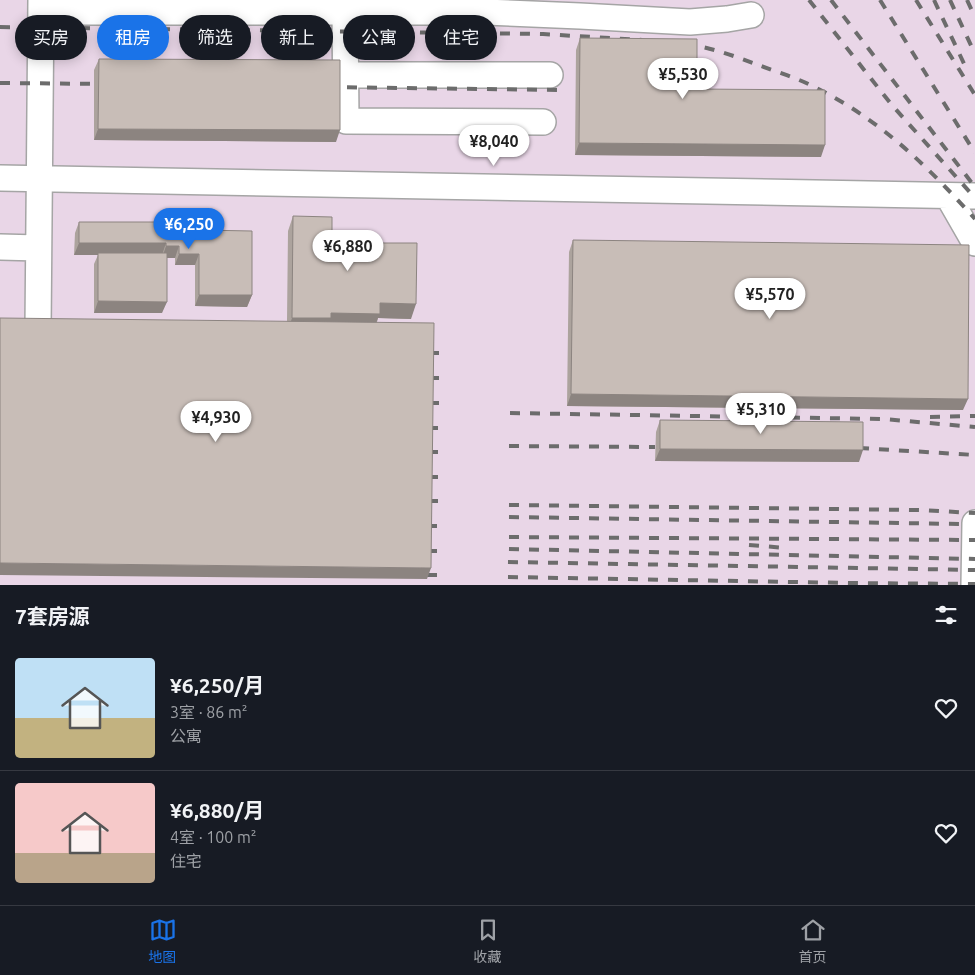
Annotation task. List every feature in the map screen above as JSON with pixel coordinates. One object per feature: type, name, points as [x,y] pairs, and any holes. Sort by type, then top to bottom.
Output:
[{"type":"street","points":[[38,329],[41,6],[495,13],[690,22],[751,15]]},
{"type":"street","points":[[345,12],[346,121],[542,122]]},
{"type":"street","points":[[345,75],[550,75]]},
{"type":"street","points":[[0,178],[975,196]]},
{"type":"street","points":[[948,196],[975,243]]},
{"type":"street","points":[[0,247],[38,248]]},
{"type":"street","points":[[974,585],[975,523]]},
{"type":"shaded area","points":[[0,0],[975,0],[975,585],[0,585]]},
{"type":"building","points":[[580,38],[697,39],[697,89],[825,90],[825,145],[579,143]]},
{"type":"building","points":[[99,60],[340,60],[340,130],[98,129]]},
{"type":"building","points":[[293,216],[332,217],[332,240],[375,240],[375,243],[417,243],[416,304],[380,303],[380,314],[331,313],[331,318],[292,318]]},
{"type":"building","points":[[79,222],[200,222],[200,230],[252,231],[252,295],[199,295],[199,254],[179,254],[179,246],[166,246],[166,243],[79,243]]},
{"type":"building","points":[[573,240],[969,245],[968,399],[571,394]]},
{"type":"building","points":[[98,253],[167,253],[167,302],[98,301]]},
{"type":"building","points":[[0,318],[434,323],[431,568],[0,563]]},
{"type":"building","points":[[660,420],[863,422],[863,450],[660,449]]},
{"type":"railway","points":[[809,0],[891,104],[975,198]]},
{"type":"railway","points":[[831,0],[975,187]]},
{"type":"railway","points":[[880,0],[975,153]]},
{"type":"railway","points":[[916,0],[975,95]]},
{"type":"railway","points":[[934,0],[967,70]]},
{"type":"railway","points":[[950,0],[975,54]]},
{"type":"railway","points":[[967,0],[975,17]]},
{"type":"railway","points":[[0,27],[543,34],[642,40]]},
{"type":"railway","points":[[685,44],[724,53],[804,82],[853,109],[876,125],[917,159],[975,219]]},
{"type":"railway","points":[[0,83],[107,84]]},
{"type":"railway","points":[[327,87],[559,90]]},
{"type":"railway","points":[[429,353],[440,353]]},
{"type":"railway","points":[[429,378],[440,378]]},
{"type":"railway","points":[[429,403],[439,403]]},
{"type":"railway","points":[[510,413],[883,419],[975,427]]},
{"type":"railway","points":[[930,417],[975,416]]},
{"type":"railway","points":[[428,428],[439,428]]},
{"type":"railway","points":[[509,446],[655,447]]},
{"type":"railway","points":[[859,448],[975,455]]},
{"type":"railway","points":[[428,452],[439,452]]},
{"type":"railway","points":[[428,477],[439,477]]},
{"type":"railway","points":[[428,501],[438,501]]},
{"type":"railway","points":[[509,505],[919,510],[975,513]]},
{"type":"railway","points":[[509,517],[962,524]]},
{"type":"railway","points":[[427,526],[438,526]]},
{"type":"railway","points":[[509,537],[975,540]]},
{"type":"railway","points":[[749,545],[786,548]]},
{"type":"railway","points":[[509,549],[975,559]]},
{"type":"railway","points":[[427,551],[438,551]]},
{"type":"railway","points":[[508,562],[975,570]]},
{"type":"railway","points":[[427,575],[438,575]]},
{"type":"railway","points":[[508,577],[975,584]]}]
